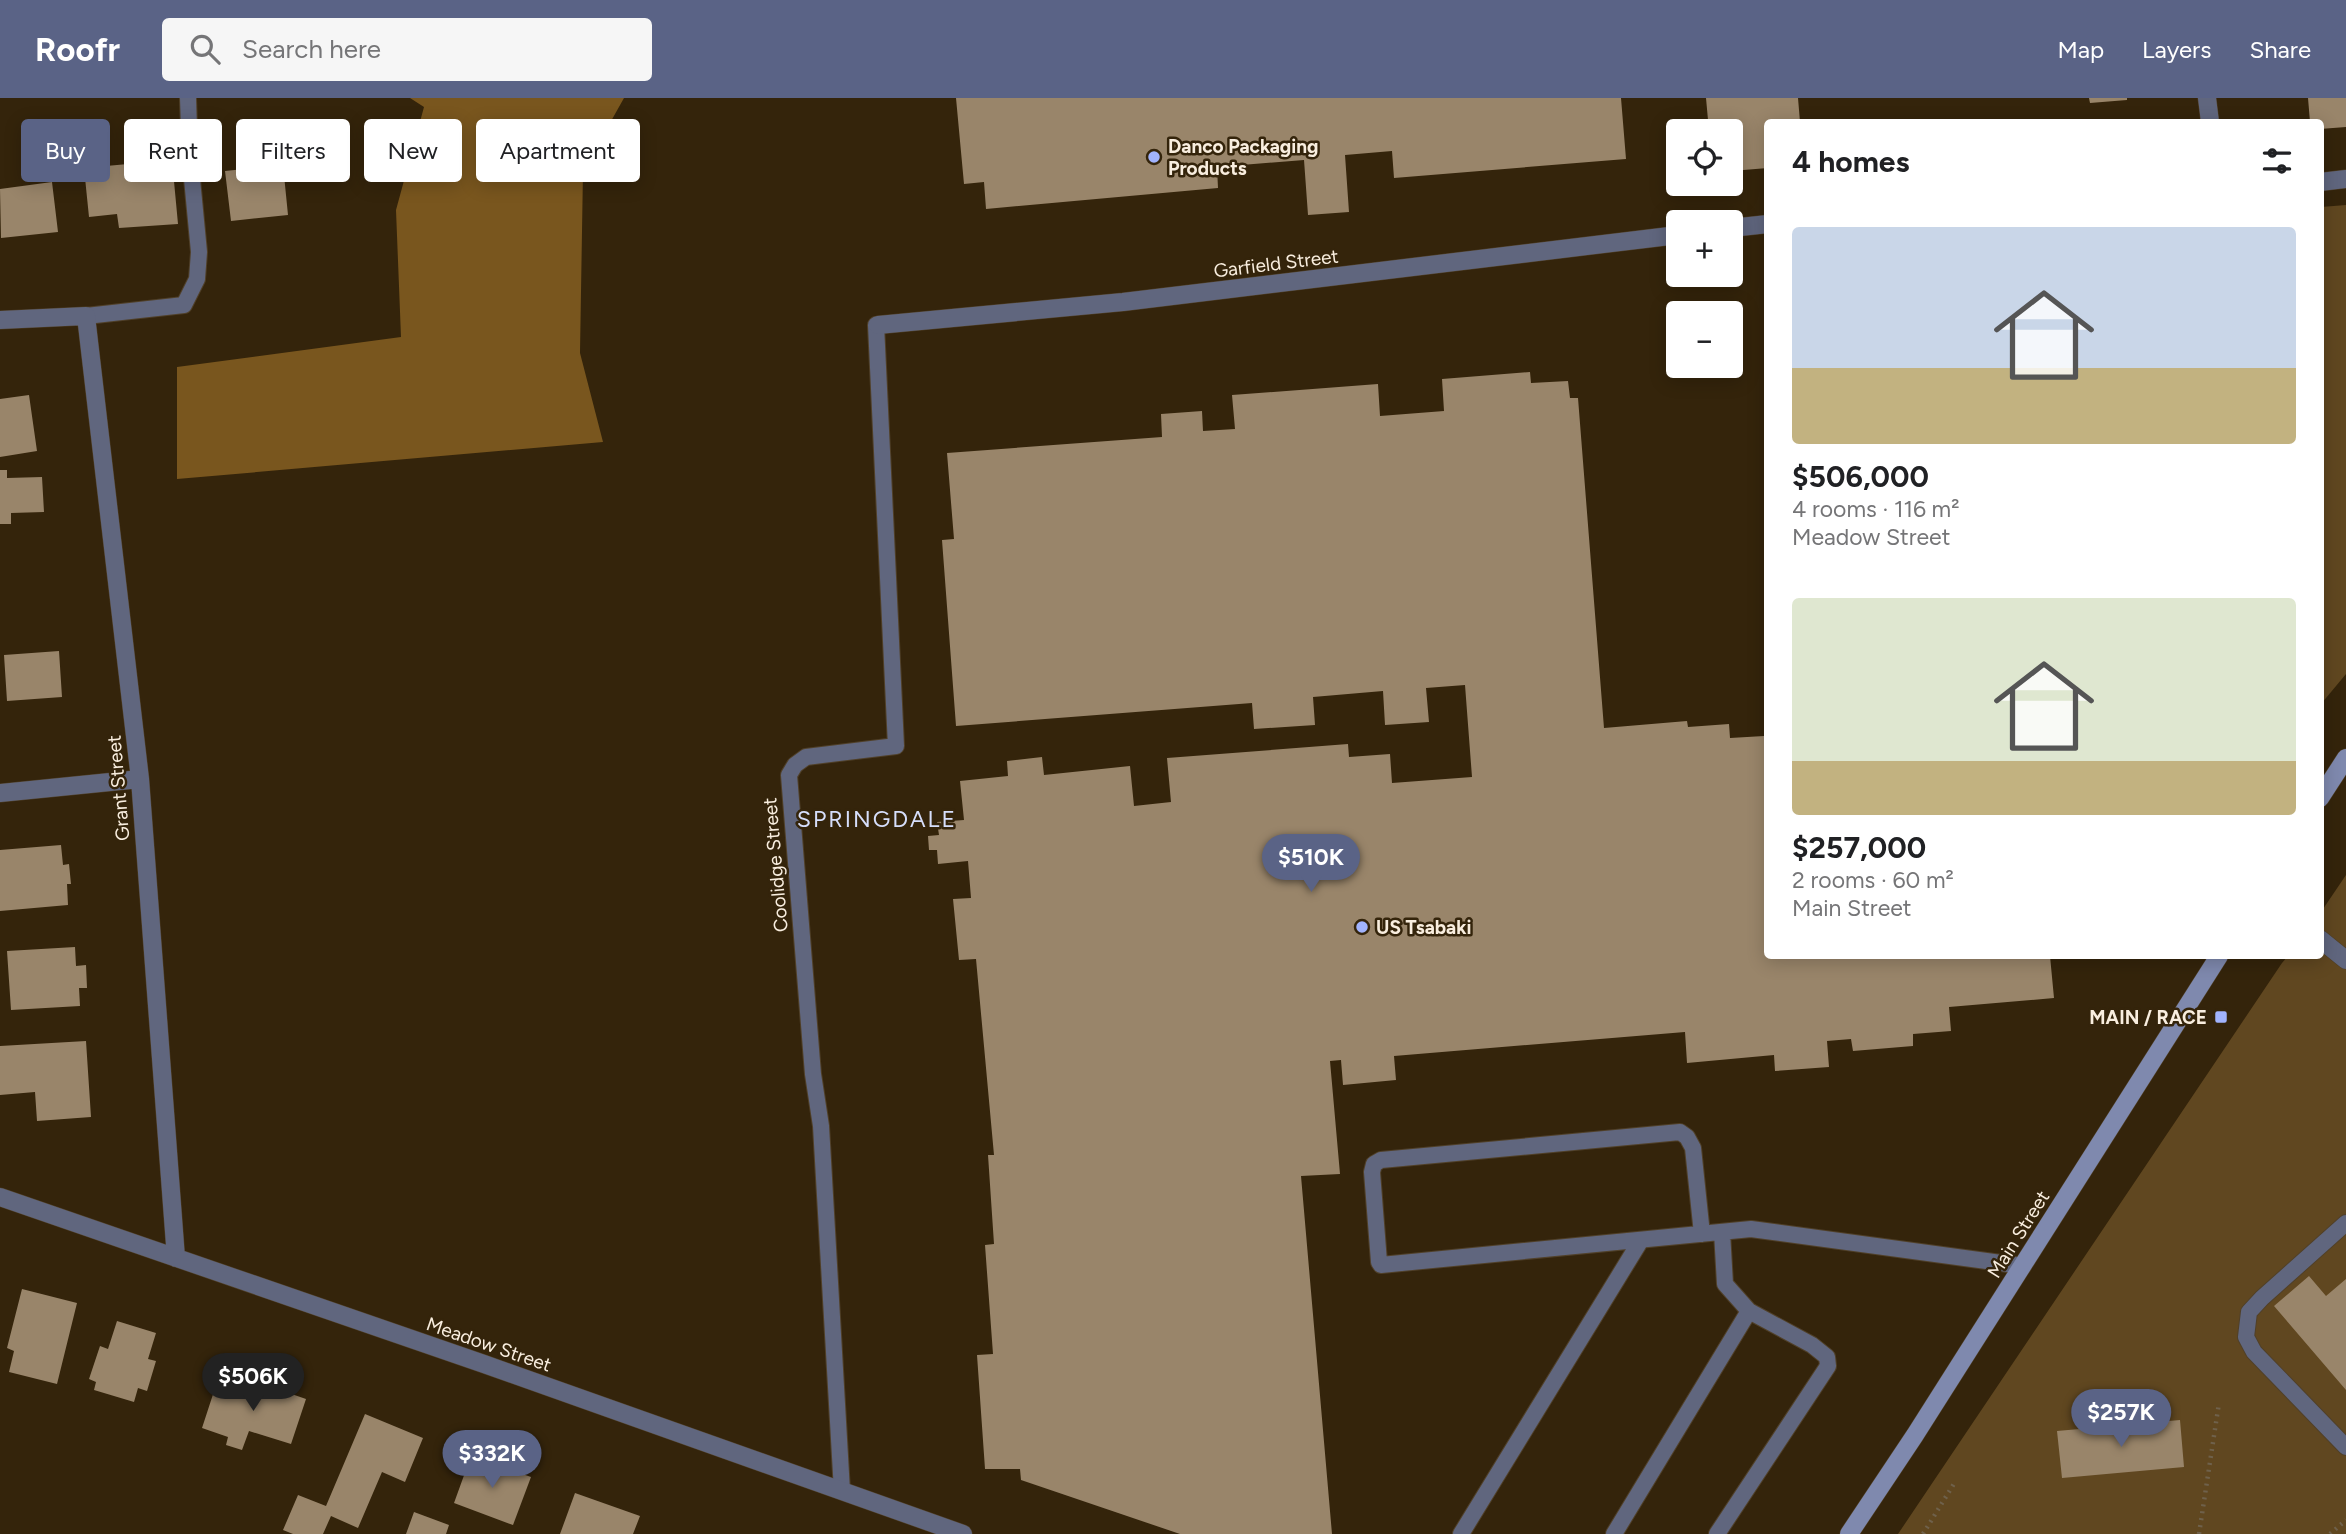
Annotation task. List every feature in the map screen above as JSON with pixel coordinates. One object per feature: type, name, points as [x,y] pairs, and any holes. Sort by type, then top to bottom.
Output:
[{"type":"main road","points":[[2324,792],[2346,758]]},
{"type":"main road","name":"Main Street","points":[[1849,1534],[2218,959]]},
{"type":"street","points":[[2207,98],[2210,119]]},
{"type":"street","points":[[2324,181],[2346,179]]},
{"type":"street","points":[[1743,227],[1764,224]]},
{"type":"street","name":"Garfield Street","points":[[878,325],[1124,302],[1666,235]]},
{"type":"street","points":[[0,320],[86,316]]},
{"type":"street","name":"Grant Street","points":[[86,316],[140,779],[176,1258]]},
{"type":"street","points":[[0,793],[140,779]]},
{"type":"street","points":[[2324,942],[2346,960]]},
{"type":"street","name":"Meadow Street","points":[[0,1197],[963,1534]]},
{"type":"lane","points":[[86,316],[184,305],[197,279],[199,252],[190,158],[188,98]]},
{"type":"lane","name":"Coolidge Street","points":[[842,1491],[821,1126],[813,1074],[789,775],[795,765],[806,757],[896,746],[878,325]]},
{"type":"lane","points":[[1702,1234],[1693,1148],[1688,1137],[1680,1132],[1381,1160],[1374,1164],[1372,1172],[1378,1262],[1381,1265],[1641,1240],[1702,1234],[1722,1232],[1751,1229],[2023,1266]]},
{"type":"lane","points":[[2346,1223],[2249,1312],[2246,1337],[2254,1352],[2346,1447]]},
{"type":"lane","points":[[1717,1534],[1828,1366],[1827,1357],[1812,1345],[1749,1311],[1725,1284],[1722,1232]]},
{"type":"lane","points":[[1461,1534],[1641,1240]]},
{"type":"lane","points":[[1614,1534],[1749,1311]]},
{"type":"path","points":[[2199,1534],[2219,1403]]},
{"type":"path","points":[[1923,1534],[1955,1482]]},
{"type":"path","points":[[2330,1534],[2346,1520]]},
{"type":"shaded area","points":[[410,98],[624,98],[612,119],[476,119],[476,182],[583,182],[580,353],[603,442],[177,479],[177,367],[401,337],[396,210],[404,182],[462,182],[462,119],[421,119],[424,107]]},
{"type":"shaded area","points":[[2346,205],[2346,674],[2324,700],[2324,207]]},
{"type":"shaded area","points":[[2346,875],[2346,1534],[1898,1534],[2282,963],[2285,959],[2324,959],[2324,908]]},
{"type":"building","name":"Danco Packaging Products","points":[[956,98],[1621,98],[1626,159],[1394,178],[1392,151],[1345,155],[1349,212],[1308,215],[1304,160],[1217,167],[1218,188],[986,209],[984,182],[964,184]]},
{"type":"building","points":[[1706,98],[1798,98],[1800,119],[1764,119],[1764,168],[1743,170],[1743,119],[1708,119]]},
{"type":"building","points":[[2089,98],[2127,98],[2127,100],[2090,103]]},
{"type":"building","points":[[2308,98],[2346,98],[2346,127],[2324,129],[2324,119],[2310,119]]},
{"type":"building","points":[[124,164],[124,182],[174,182],[178,224],[119,228],[117,214],[89,217],[85,182],[110,182],[110,166]]},
{"type":"building","points":[[236,170],[236,182],[285,182],[288,215],[231,221],[225,171]]},
{"type":"building","points":[[52,182],[58,232],[1,238],[0,189]]},
{"type":"building","name":"US Tsabaki","points":[[1530,372],[1531,383],[1568,381],[1570,398],[1578,398],[1604,728],[1687,721],[1688,727],[1729,724],[1730,738],[1764,736],[1764,959],[2050,959],[2054,998],[1949,1007],[1951,1031],[1913,1034],[1913,1046],[1853,1051],[1851,1039],[1827,1041],[1829,1067],[1775,1071],[1774,1055],[1687,1063],[1685,1032],[1394,1056],[1396,1080],[1343,1085],[1341,1060],[1330,1061],[1340,1174],[1301,1176],[1332,1534],[1180,1534],[1021,1480],[1020,1469],[985,1469],[977,1355],[993,1354],[985,1245],[994,1244],[988,1155],[994,1155],[976,959],[959,960],[953,899],[971,898],[968,861],[938,864],[937,850],[929,850],[928,836],[939,835],[937,822],[964,820],[960,781],[1008,776],[1007,761],[1042,757],[1044,775],[1130,766],[1134,806],[1171,802],[1167,758],[1348,744],[1349,757],[1390,754],[1392,783],[1472,777],[1465,685],[1426,688],[1429,722],[1385,725],[1383,691],[1313,697],[1315,725],[1254,729],[1252,703],[956,726],[942,540],[954,539],[947,453],[1162,437],[1161,414],[1202,411],[1203,431],[1235,429],[1232,395],[1378,384],[1380,416],[1444,411],[1442,379]]},
{"type":"building","points":[[29,395],[37,451],[0,457],[0,399]]},
{"type":"building","points":[[0,470],[7,470],[7,478],[42,477],[44,512],[11,513],[11,524],[0,524]]},
{"type":"building","points":[[59,651],[62,697],[7,701],[4,655]]},
{"type":"building","points":[[61,845],[63,865],[69,864],[71,884],[67,884],[68,905],[0,911],[0,850]]},
{"type":"building","points":[[75,947],[76,966],[86,965],[87,988],[79,988],[80,1006],[11,1010],[7,951]]},
{"type":"building","points":[[86,1041],[91,1117],[37,1121],[35,1092],[0,1095],[0,1046]]},
{"type":"building","points":[[2309,1276],[2326,1296],[2346,1279],[2346,1390],[2274,1306]]},
{"type":"building","points":[[22,1289],[77,1303],[57,1384],[9,1372],[14,1351],[7,1348]]},
{"type":"building","points":[[117,1321],[156,1333],[148,1359],[156,1361],[147,1391],[138,1388],[134,1402],[94,1390],[96,1382],[89,1379],[100,1346],[108,1349]]},
{"type":"building","points":[[218,1379],[246,1388],[248,1379],[306,1399],[291,1444],[249,1431],[242,1450],[226,1445],[228,1437],[202,1428]]},
{"type":"building","points":[[365,1414],[423,1438],[405,1482],[382,1472],[358,1528],[331,1516],[323,1534],[293,1534],[283,1530],[298,1495],[326,1506]]},
{"type":"building","points":[[2180,1420],[2184,1467],[2062,1478],[2057,1431]]},
{"type":"building","points":[[471,1456],[531,1477],[513,1525],[454,1503]]},
{"type":"building","points":[[575,1493],[640,1516],[633,1534],[560,1534]]},
{"type":"building","points":[[414,1512],[449,1525],[446,1534],[406,1534]]},
{"type":"place","name":"Danco Packaging Products","points":[[1154,157]]},
{"type":"place","name":"US Tsabaki","points":[[1362,927]]},
{"type":"place","name":"MAIN / RACE","points":[[2221,1017]]},
{"type":"district","name":"SPRINGDALE","points":[[877,819]]}]
